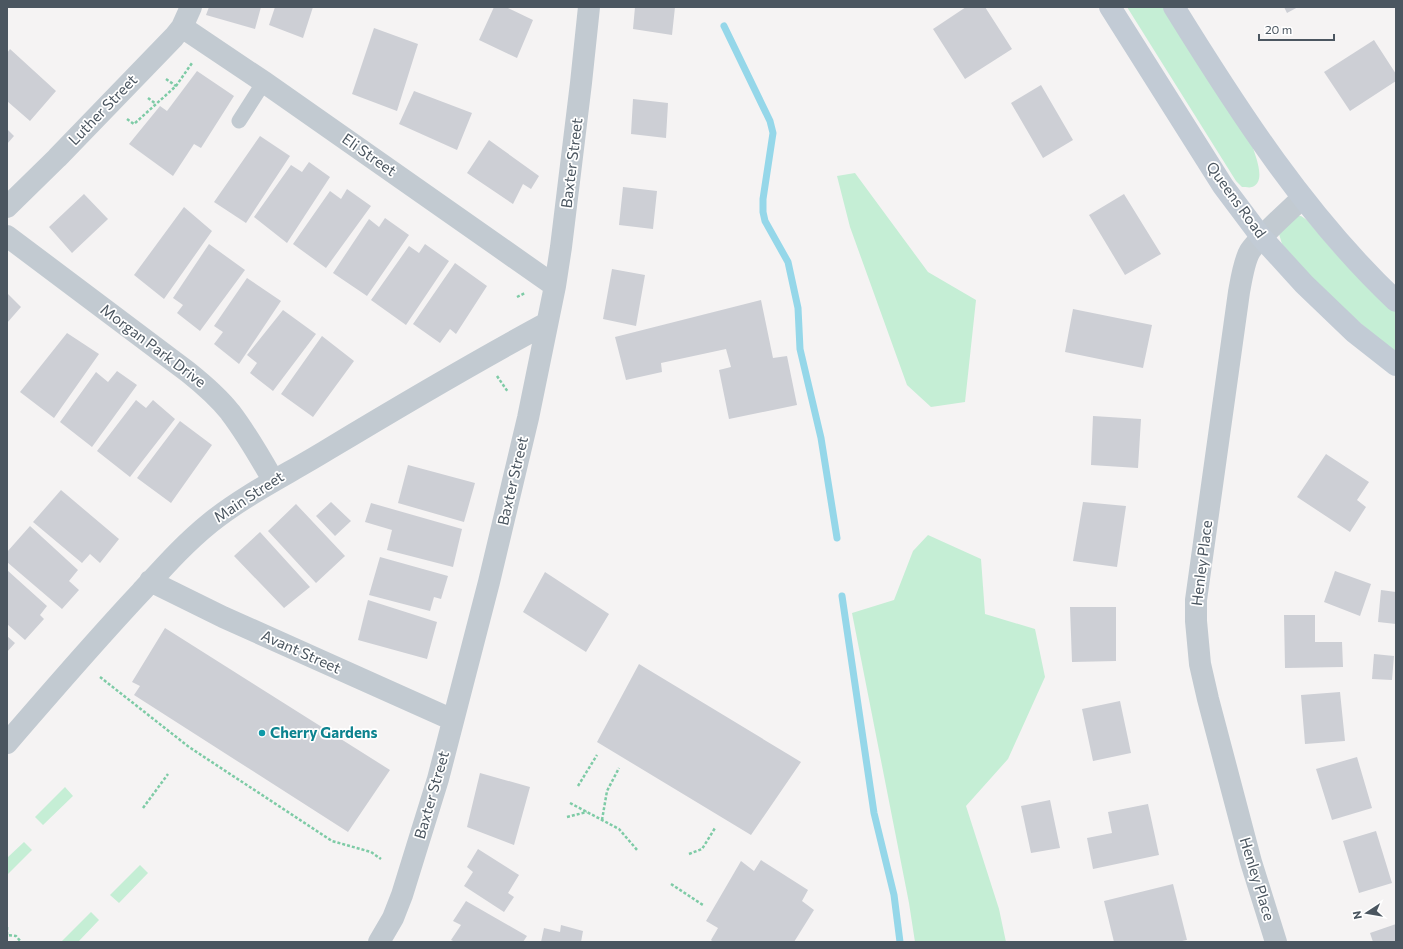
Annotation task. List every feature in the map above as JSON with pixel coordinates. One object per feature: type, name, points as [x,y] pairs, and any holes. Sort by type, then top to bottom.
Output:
[{"type":"main road","name":"Queens Road","points":[[1110,7],[1223,186],[1262,238],[1304,284],[1354,332],[1396,365]]},
{"type":"main road","points":[[1174,7],[1210,65],[1302,198],[1335,239],[1396,301]]},
{"type":"street","name":"Luther Street","points":[[7,207],[170,42],[182,27],[191,7]]},
{"type":"street","name":"Baxter Street","points":[[382,941],[402,895],[438,779],[528,418],[555,286],[565,220],[589,7]]},
{"type":"street","name":"Eli Street","points":[[182,27],[264,82],[555,286]]},
{"type":"street","name":"Henley Place","points":[[1276,942],[1251,862],[1208,699],[1200,664],[1196,621],[1196,600],[1240,288],[1244,270],[1250,252],[1302,198]]},
{"type":"street","name":"Morgan Park Drive","points":[[7,236],[210,390],[230,412],[263,461],[273,480]]},
{"type":"street","name":"Main Street","points":[[7,743],[150,581],[210,523],[273,480],[547,323]]},
{"type":"street","name":"Avant Street","points":[[150,581],[223,617],[453,720]]},
{"type":"lane","points":[[239,121],[264,82]]},
{"type":"path","points":[[134,124],[176,86],[194,59]]},
{"type":"path","points":[[496,374],[512,397]]},
{"type":"path","points":[[100,678],[190,747],[332,841],[371,852],[382,858]]},
{"type":"path","points":[[578,786],[596,754]]},
{"type":"path","points":[[602,820],[607,790],[619,768]]},
{"type":"path","points":[[143,808],[168,774]]},
{"type":"path","points":[[570,803],[619,829],[638,851]]},
{"type":"path","points":[[567,817],[587,812]]},
{"type":"path","points":[[690,854],[702,849],[715,828]]},
{"type":"path","points":[[671,884],[703,906]]},
{"type":"path","points":[[7,927],[7,935],[16,936],[21,942]]},
{"type":"green space","points":[[1127,7],[1166,7],[1252,145],[1259,168],[1259,180],[1256,184],[1251,187],[1242,187],[1236,181]]},
{"type":"green space","points":[[855,173],[928,272],[976,300],[965,402],[931,407],[907,385],[850,227],[837,176]]},
{"type":"green space","points":[[1291,216],[1301,216],[1307,220],[1335,253],[1396,310],[1396,354],[1321,289],[1282,244],[1279,234]]},
{"type":"green space","points":[[928,535],[981,559],[985,614],[1035,629],[1045,677],[1008,759],[966,806],[999,909],[1006,942],[915,942],[909,903],[852,613],[894,600],[913,551]]},
{"type":"green space","points":[[65,787],[73,796],[43,825],[35,817]]},
{"type":"green space","points":[[24,842],[32,850],[7,875],[7,858]]},
{"type":"green space","points":[[140,865],[148,873],[119,903],[110,895]]},
{"type":"green space","points":[[91,912],[99,920],[78,942],[62,941]]},
{"type":"building","points":[[209,7],[261,7],[255,29],[206,15]]},
{"type":"building","points":[[275,7],[313,7],[303,38],[269,25]]},
{"type":"building","points":[[494,7],[506,7],[533,20],[517,58],[479,40]]},
{"type":"building","points":[[635,7],[675,7],[672,35],[633,29]]},
{"type":"building","points":[[966,7],[985,7],[1012,49],[965,79],[933,29]]},
{"type":"building","points":[[1284,7],[1298,7],[1287,13]]},
{"type":"building","points":[[374,28],[418,44],[397,111],[352,94]]},
{"type":"building","points":[[1374,40],[1396,74],[1396,81],[1350,111],[1324,72]]},
{"type":"building","points":[[10,49],[56,91],[30,121],[7,101],[7,53]]},
{"type":"building","points":[[197,71],[234,96],[201,148],[194,144],[173,176],[129,144],[160,106],[167,111]]},
{"type":"building","points":[[1041,85],[1073,140],[1043,158],[1011,103]]},
{"type":"building","points":[[414,91],[472,113],[457,150],[399,124]]},
{"type":"building","points":[[633,99],[668,103],[666,138],[631,134]]},
{"type":"building","points":[[7,129],[14,136],[7,144]]},
{"type":"building","points":[[260,136],[290,156],[246,223],[214,202]]},
{"type":"building","points":[[489,140],[539,176],[531,189],[523,184],[513,204],[467,173]]},
{"type":"building","points":[[309,162],[330,177],[287,243],[254,217],[291,165],[302,172]]},
{"type":"building","points":[[623,187],[657,191],[653,229],[619,225]]},
{"type":"building","points":[[347,189],[371,206],[326,268],[293,244],[330,191],[341,199]]},
{"type":"building","points":[[84,194],[108,219],[72,253],[49,227]]},
{"type":"building","points":[[1124,194],[1161,254],[1125,275],[1089,215]]},
{"type":"building","points":[[184,207],[212,231],[164,299],[134,275]]},
{"type":"building","points":[[385,218],[409,235],[367,296],[333,273],[369,219],[379,227]]},
{"type":"building","points":[[209,244],[245,270],[200,331],[177,313],[183,305],[173,298]]},
{"type":"building","points":[[425,244],[449,261],[406,325],[371,300],[409,246],[419,253]]},
{"type":"building","points":[[455,263],[487,286],[456,334],[450,329],[440,343],[413,324]]},
{"type":"building","points":[[612,269],[645,275],[636,326],[603,319]]},
{"type":"building","points":[[247,278],[281,301],[239,364],[214,344],[223,332],[214,326]]},
{"type":"building","points":[[7,293],[21,307],[7,323]]},
{"type":"building","points":[[761,300],[773,358],[787,356],[797,405],[729,419],[719,370],[731,367],[726,349],[661,363],[662,372],[626,380],[615,337]]},
{"type":"building","points":[[1073,309],[1152,325],[1143,368],[1065,352]]},
{"type":"building","points":[[283,310],[316,334],[273,391],[250,373],[257,363],[247,355]]},
{"type":"building","points":[[67,333],[99,354],[54,418],[20,392]]},
{"type":"building","points":[[322,336],[354,361],[313,417],[281,394]]},
{"type":"building","points":[[117,371],[137,385],[92,447],[60,422],[96,372],[108,382]]},
{"type":"building","points":[[136,400],[146,408],[153,400],[175,419],[130,477],[97,451]]},
{"type":"building","points":[[1093,416],[1141,419],[1138,468],[1091,465]]},
{"type":"building","points":[[180,421],[212,445],[171,503],[137,478]]},
{"type":"building","points":[[1326,454],[1369,482],[1357,500],[1366,507],[1350,532],[1297,497]]},
{"type":"building","points":[[408,465],[475,483],[464,522],[398,503]]},
{"type":"building","points":[[61,490],[119,539],[100,563],[90,554],[82,563],[33,522]]},
{"type":"building","points":[[331,502],[351,521],[335,536],[316,516]]},
{"type":"building","points":[[1083,502],[1126,506],[1117,567],[1073,561]]},
{"type":"building","points":[[371,503],[462,529],[453,567],[387,550],[392,530],[365,522]]},
{"type":"building","points":[[296,504],[345,556],[316,583],[268,531]]},
{"type":"building","points":[[30,526],[78,570],[69,581],[79,590],[62,609],[7,562],[7,552]]},
{"type":"building","points":[[260,532],[310,587],[284,608],[234,556]]},
{"type":"building","points":[[380,557],[448,576],[441,599],[434,597],[430,611],[369,595]]},
{"type":"building","points":[[7,570],[47,606],[40,615],[44,619],[25,640],[7,624]]},
{"type":"building","points":[[1335,571],[1371,584],[1360,616],[1324,602]]},
{"type":"building","points":[[545,572],[609,614],[586,652],[523,612]]},
{"type":"building","points":[[1381,590],[1396,592],[1396,624],[1378,622]]},
{"type":"building","points":[[368,600],[437,622],[427,659],[358,640]]},
{"type":"building","points":[[1070,607],[1116,607],[1116,661],[1072,662]]},
{"type":"building","points":[[1284,615],[1315,615],[1315,642],[1342,642],[1343,667],[1285,668]]},
{"type":"building","name":"Cherry Gardens","points":[[165,628],[390,770],[348,832],[134,695],[140,686],[132,682]]},
{"type":"building","points":[[7,636],[15,643],[7,652]]},
{"type":"building","points":[[1374,654],[1394,656],[1392,680],[1372,679]]},
{"type":"building","points":[[639,664],[801,762],[751,835],[597,742]]},
{"type":"building","points":[[1340,692],[1345,741],[1305,744],[1301,695]]},
{"type":"building","points":[[1120,701],[1131,753],[1093,761],[1082,709]]},
{"type":"building","points":[[1357,757],[1372,808],[1332,820],[1316,769]]},
{"type":"building","points":[[480,773],[530,787],[514,845],[467,827]]},
{"type":"building","points":[[1050,800],[1060,848],[1031,853],[1021,806]]},
{"type":"building","points":[[1148,804],[1159,855],[1093,869],[1087,838],[1112,833],[1108,812]]},
{"type":"building","points":[[1376,831],[1392,883],[1359,893],[1343,841]]},
{"type":"building","points":[[478,849],[519,875],[508,893],[514,897],[504,912],[464,886],[473,872],[467,867]]},
{"type":"building","points":[[761,860],[808,890],[802,901],[814,910],[794,942],[713,942],[711,940],[718,928],[706,921],[741,861],[754,871]]},
{"type":"building","points":[[1173,884],[1187,940],[1177,942],[1114,942],[1104,901]]},
{"type":"building","points":[[466,901],[527,936],[523,942],[455,942],[451,940],[461,925],[453,921]]},
{"type":"building","points":[[1396,924],[1396,942],[1373,942],[1370,933]]},
{"type":"building","points":[[561,925],[583,931],[581,942],[541,942],[544,928],[560,932]]},
{"type":"waterway","points":[[724,26],[770,121],[773,133],[763,199],[763,212],[765,221],[788,262],[798,308],[800,349],[821,438],[837,538]]},
{"type":"waterway","points":[[842,596],[874,813],[894,895],[900,942]]},
{"type":"place","name":"Cherry Gardens","points":[[262,733]]}]
